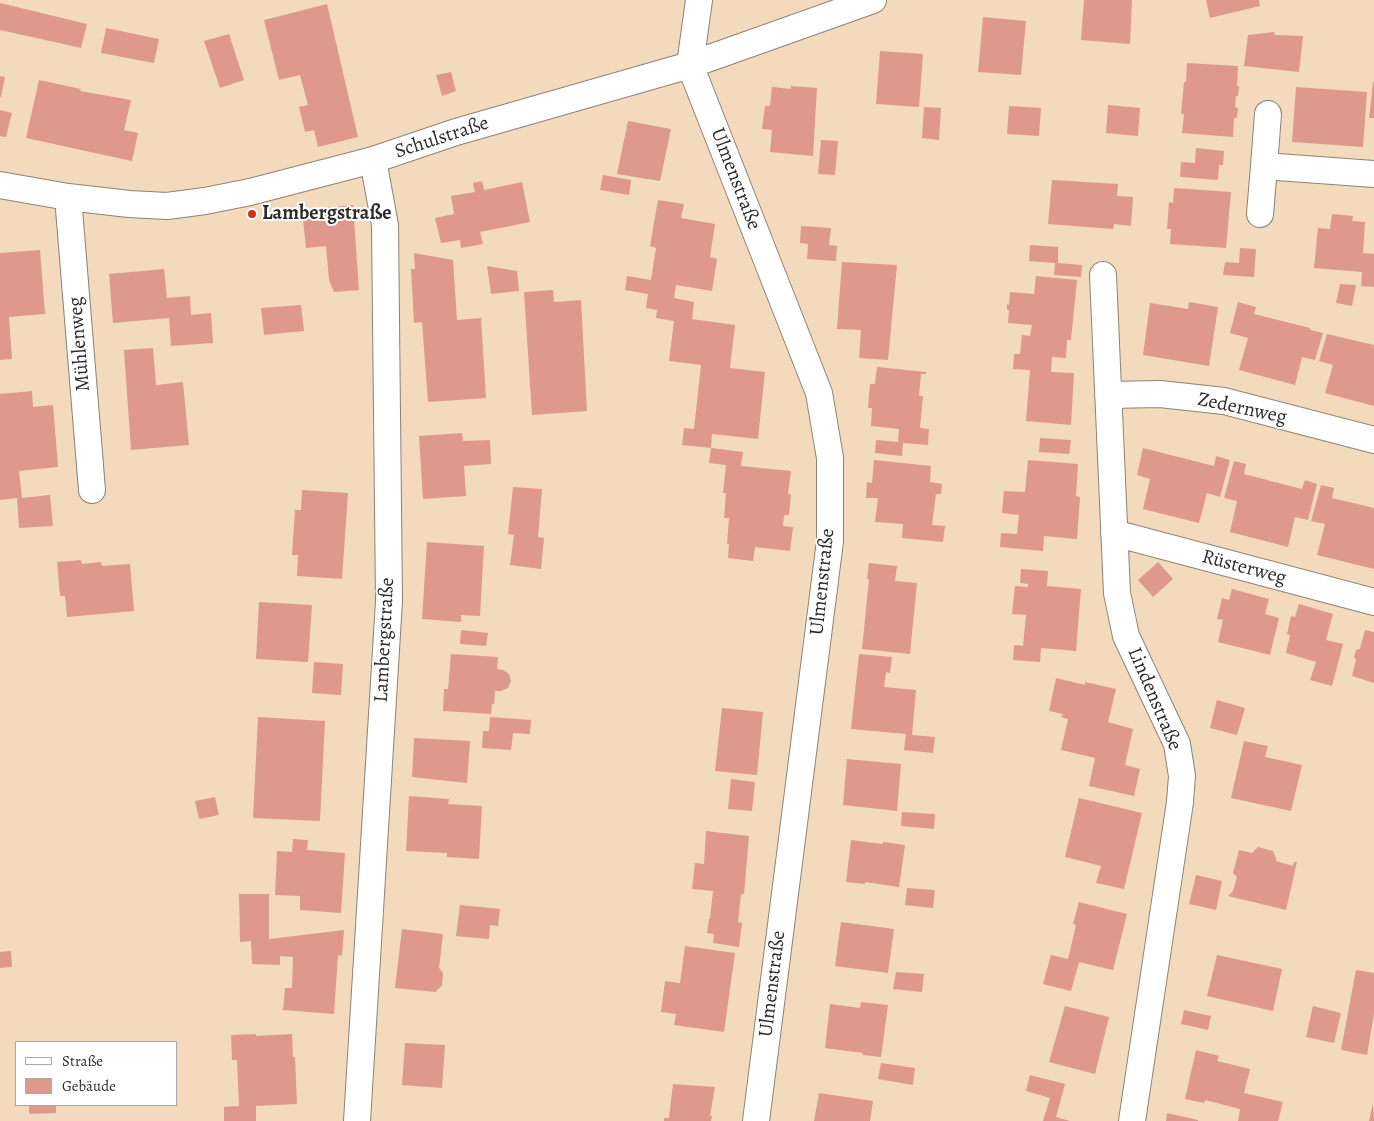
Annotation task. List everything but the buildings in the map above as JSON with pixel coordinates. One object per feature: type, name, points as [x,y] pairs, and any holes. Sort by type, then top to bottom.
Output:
[{"type":"street","points":[[690,65],[699,0]]},
{"type":"street","name":"Schulstraße","points":[[0,185],[68,197],[167,206],[250,192],[373,160],[456,132],[690,65],[873,0]]},
{"type":"street","name":"Ulmenstraße","points":[[690,65],[819,393],[830,458],[830,541],[756,1121]]},
{"type":"street","points":[[1260,214],[1268,114]]},
{"type":"street","name":"Lambergstraße","points":[[357,1121],[389,601],[385,225],[373,160]]},
{"type":"street","points":[[1264,166],[1374,174]]},
{"type":"street","name":"Mühlenweg","points":[[68,197],[92,490]]},
{"type":"street","name":"Lindenstraße","points":[[1103,275],[1117,593],[1126,636],[1177,744],[1182,776],[1180,802],[1132,1121]]},
{"type":"street","name":"Zedernweg","points":[[1108,395],[1160,394],[1224,401],[1374,440]]},
{"type":"street","name":"Rüsterweg","points":[[1114,533],[1374,602]]},
{"type":"place","name":"Lambergstraße","points":[[252,214]]}]
